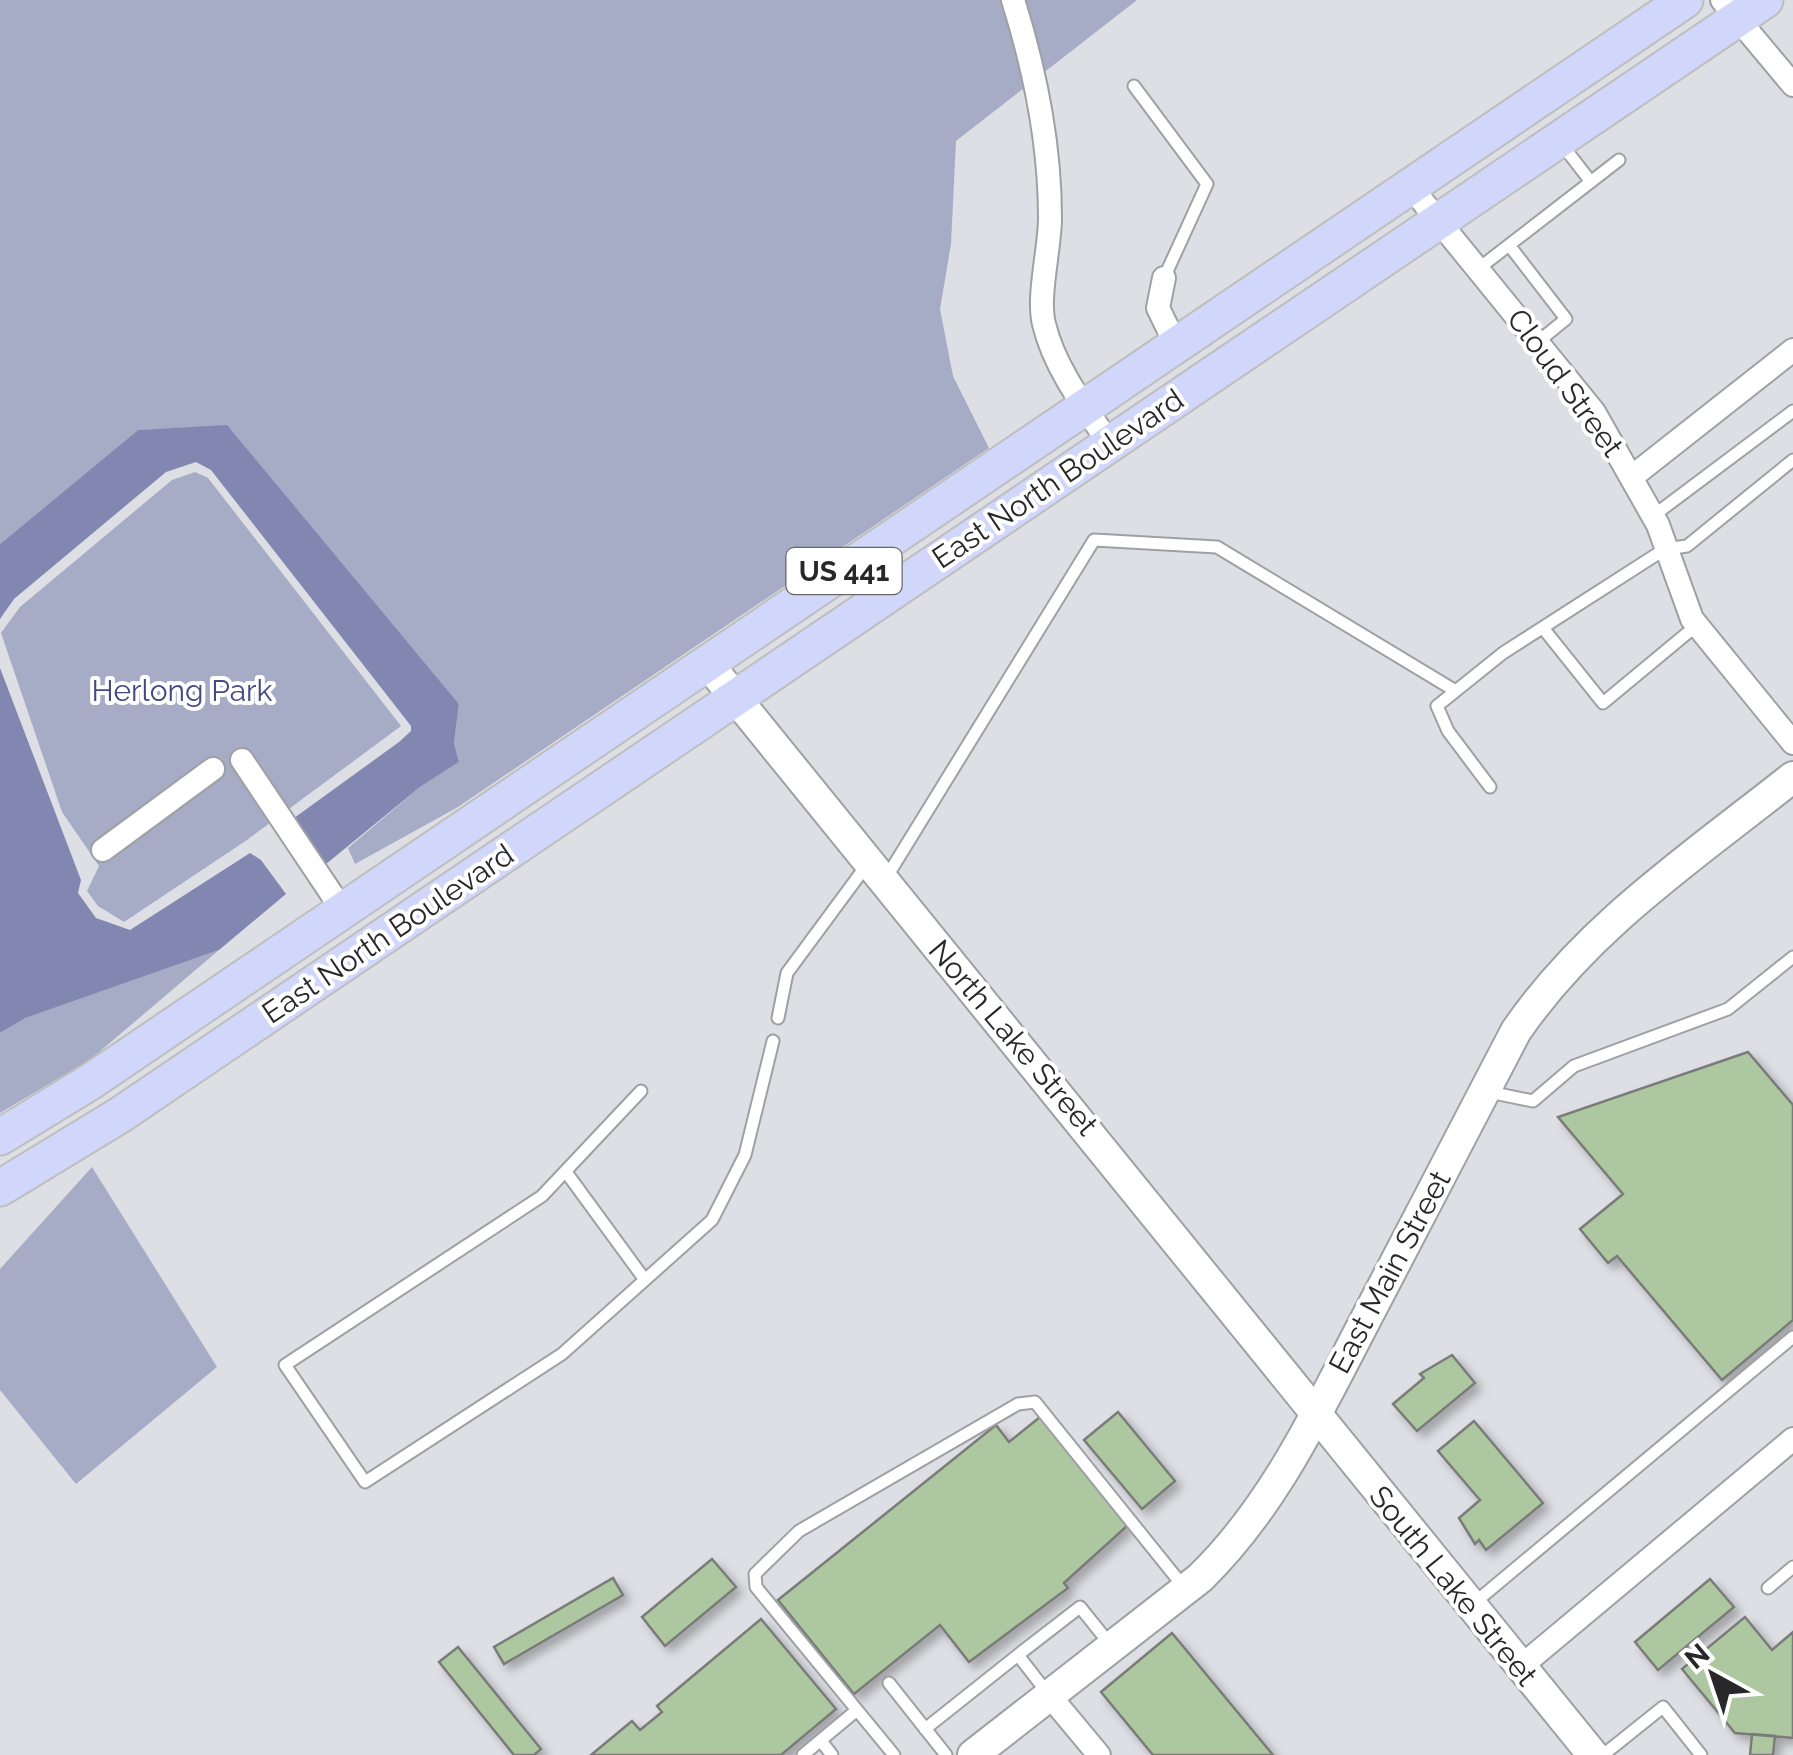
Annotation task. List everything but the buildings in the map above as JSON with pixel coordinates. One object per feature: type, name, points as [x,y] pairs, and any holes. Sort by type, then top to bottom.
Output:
[{"type":"main road","name":"East North Boulevard","points":[[0,1137],[343,911],[1684,0]]},
{"type":"main road","name":"East North Boulevard","points":[[0,1188],[120,1115],[1558,141],[1742,6]]},
{"type":"main road","points":[[343,911],[367,948]]},
{"type":"street","points":[[1013,0],[1036,88],[1049,182],[1050,252],[1042,319],[1051,346],[1110,444]]},
{"type":"street","points":[[1742,6],[1793,85]]},
{"type":"street","name":"Cloud Street","points":[[1410,186],[1594,412],[1653,516],[1681,597],[1696,625],[1793,743]]},
{"type":"street","points":[[1164,278],[1158,308],[1176,344]]},
{"type":"street","points":[[1633,476],[1793,350]]},
{"type":"street","name":"North Lake Street","points":[[708,664],[1316,1414]]},
{"type":"street","points":[[242,760],[343,911]]},
{"type":"street","points":[[103,850],[213,769]]},
{"type":"street","name":"East Main Street","points":[[973,1755],[1186,1589],[1232,1546],[1257,1516],[1316,1414],[1516,1031],[1549,983],[1589,941],[1793,777]]},
{"type":"street","name":"South Lake Street","points":[[1316,1414],[1592,1755]]},
{"type":"street","points":[[1519,1668],[1793,1440]]},
{"type":"street","points":[[1049,1694],[1099,1755]]},
{"type":"lane","points":[[1134,86],[1207,184],[1164,278]]},
{"type":"lane","points":[[1558,141],[1591,182]]},
{"type":"lane","points":[[1478,269],[1619,160]]},
{"type":"lane","points":[[1509,245],[1566,319],[1539,341]]},
{"type":"lane","points":[[1653,516],[1793,411]]},
{"type":"lane","points":[[1490,787],[1448,731],[1436,706],[1543,628],[1665,549],[1687,546],[1793,460]]},
{"type":"lane","points":[[778,1018],[787,974],[876,872],[1094,540],[1217,546],[1454,690]]},
{"type":"lane","points":[[1543,628],[1603,703],[1696,625]]},
{"type":"lane","points":[[1485,1092],[1533,1101],[1574,1066],[1728,1008],[1793,957]]},
{"type":"lane","points":[[642,1091],[542,1196],[285,1365],[365,1482],[562,1354],[712,1220],[745,1155],[773,1041]]},
{"type":"lane","points":[[566,1172],[644,1280]]},
{"type":"lane","points":[[1470,1606],[1793,1337]]},
{"type":"lane","points":[[894,1755],[756,1587],[755,1574],[800,1531],[1018,1404],[1035,1402],[1186,1589]]},
{"type":"lane","points":[[1768,1588],[1793,1567]]},
{"type":"lane","points":[[926,1729],[1080,1606],[1112,1646]]},
{"type":"lane","points":[[1018,1655],[1049,1694]]},
{"type":"lane","points":[[888,1683],[946,1755]]},
{"type":"lane","points":[[1602,1755],[1663,1708],[1701,1755]]},
{"type":"lane","points":[[803,1755],[857,1710]]},
{"type":"lane","points":[[821,1740],[832,1755]]},
{"type":"green space","points":[[0,0],[1137,0],[956,141],[951,244],[940,309],[953,376],[989,448],[458,807],[355,864],[348,848],[420,787],[459,762],[454,743],[459,704],[227,426],[138,430],[0,544]]},
{"type":"green space","name":"Herlong Park","points":[[195,472],[208,478],[401,726],[247,840],[124,922],[98,906],[87,891],[99,866],[62,812],[1,633],[20,607],[172,480]]},
{"type":"green space","points":[[219,950],[91,1059],[0,1113],[0,1033],[24,1018]]},
{"type":"green space","points":[[92,1167],[217,1367],[76,1484],[0,1390],[0,1269]]},
{"type":"shaded area","points":[[227,425],[459,704],[454,743],[459,762],[420,787],[320,869],[290,821],[399,742],[411,726],[211,470],[196,462],[166,472],[14,599],[0,619],[0,544],[138,430]]},
{"type":"shaded area","points":[[0,668],[81,880],[78,893],[96,918],[130,930],[250,853],[261,860],[286,894],[219,950],[25,1018],[0,1033]]}]
